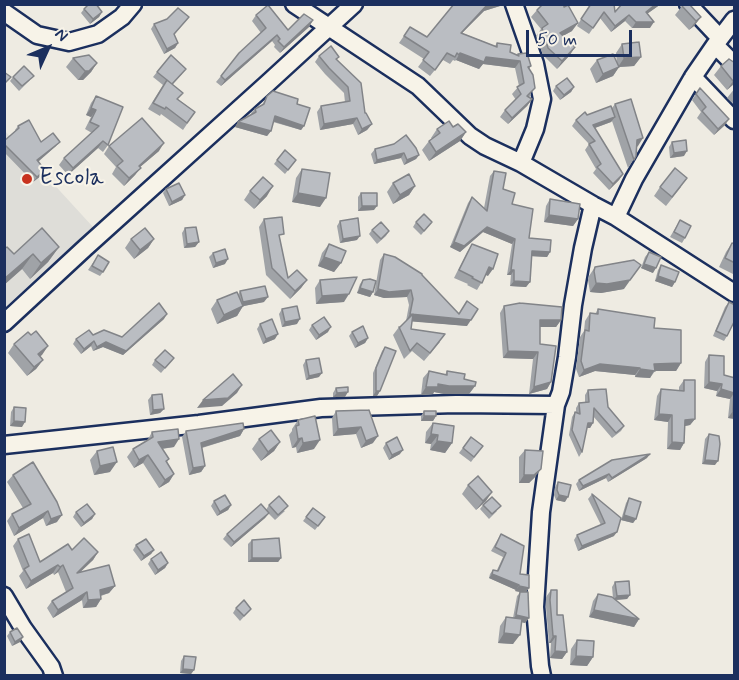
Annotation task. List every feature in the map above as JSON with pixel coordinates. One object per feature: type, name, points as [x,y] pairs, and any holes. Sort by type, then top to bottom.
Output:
[{"type":"street","points":[[4,12],[38,35],[69,42],[98,33],[122,17],[133,4]]},
{"type":"street","points":[[294,4],[418,86],[470,136],[485,146],[521,163],[616,217],[735,293]]},
{"type":"street","points":[[4,323],[354,4]]},
{"type":"street","points":[[514,4],[535,64],[542,99],[535,129],[521,163]]},
{"type":"street","points":[[688,4],[735,64]]},
{"type":"street","points":[[616,217],[634,179],[693,77],[735,20]]},
{"type":"street","points":[[693,77],[735,120]]},
{"type":"street","points":[[542,675],[536,619],[541,512],[556,405],[563,380],[573,305],[593,205]]},
{"type":"street","points":[[4,445],[321,408],[456,404],[556,405]]},
{"type":"street","points":[[4,596],[54,675]]},
{"type":"shaded area","name":"Escola","points":[[5,131],[93,227],[5,309]]},
{"type":"building","points":[[89,4],[96,4],[102,12],[93,19],[84,9]]},
{"type":"building","points":[[454,4],[488,4],[461,33],[497,47],[497,43],[511,45],[510,52],[519,56],[518,54],[527,53],[531,66],[528,67],[533,75],[535,88],[527,96],[532,99],[512,118],[505,110],[521,94],[517,87],[524,83],[520,61],[486,57],[484,62],[460,53],[459,55],[457,53],[455,57],[447,53],[435,70],[423,60],[429,52],[404,36],[410,27],[427,37]]},
{"type":"building","points":[[543,4],[564,4],[564,7],[568,5],[578,23],[560,33],[575,47],[562,61],[548,48],[542,28],[548,24],[537,10]]},
{"type":"building","points":[[591,4],[614,4],[615,12],[622,4],[656,4],[646,12],[654,22],[636,22],[629,15],[615,26],[604,12],[593,28],[581,19]]},
{"type":"building","points":[[689,4],[701,17],[696,21],[682,6]]},
{"type":"building","points":[[268,5],[288,30],[304,14],[313,20],[284,47],[278,41],[280,39],[277,35],[225,80],[221,76],[239,53],[266,28],[256,15]]},
{"type":"building","points":[[178,8],[189,17],[174,34],[178,43],[167,49],[154,24],[167,19]]},
{"type":"building","points":[[639,42],[641,57],[624,58],[622,44]]},
{"type":"building","points":[[331,46],[339,57],[336,59],[361,83],[365,113],[372,124],[362,129],[357,118],[324,124],[321,106],[350,101],[348,87],[319,56]]},
{"type":"building","points":[[613,54],[619,67],[603,74],[597,60]]},
{"type":"building","points":[[89,55],[97,63],[89,71],[85,71],[73,58]]},
{"type":"building","points":[[171,55],[186,69],[172,84],[157,72]]},
{"type":"building","points":[[729,59],[735,63],[735,80],[733,81],[721,66]]},
{"type":"building","points":[[24,66],[34,76],[22,86],[13,77]]},
{"type":"building","points":[[4,72],[11,77],[4,84]]},
{"type":"building","points":[[567,78],[574,87],[564,95],[556,86]]},
{"type":"building","points":[[167,80],[183,93],[177,99],[195,112],[187,123],[166,107],[165,109],[153,103]]},
{"type":"building","points":[[700,88],[729,119],[718,129],[702,111],[706,107],[696,94]]},
{"type":"building","points":[[273,91],[298,99],[297,104],[310,108],[304,126],[275,116],[271,131],[238,122],[256,112],[255,109],[264,104],[267,96]]},
{"type":"building","points":[[96,96],[123,107],[108,145],[103,141],[73,168],[64,158],[99,126],[90,122],[96,110],[91,108]]},
{"type":"building","points":[[631,99],[643,138],[637,140],[634,160],[615,104]]},
{"type":"building","points":[[611,106],[615,117],[593,125],[623,174],[613,184],[597,167],[601,164],[589,144],[595,141],[576,120],[585,112],[587,115]]},
{"type":"building","points":[[142,118],[164,143],[129,178],[117,166],[123,161],[109,146]]},
{"type":"building","points":[[29,120],[41,142],[53,133],[60,142],[37,160],[45,170],[37,177],[4,144],[4,141],[19,128],[18,126]]},
{"type":"building","points":[[449,121],[453,127],[458,124],[466,132],[436,152],[429,141],[440,133],[437,129]]},
{"type":"building","points":[[406,135],[419,155],[407,160],[404,153],[377,160],[375,149],[394,144]]},
{"type":"building","points":[[686,140],[687,151],[674,153],[672,142]]},
{"type":"building","points":[[285,150],[296,160],[288,170],[277,160]]},
{"type":"building","points":[[675,168],[687,178],[672,197],[660,187]]},
{"type":"building","points":[[302,169],[330,173],[326,198],[298,193]]},
{"type":"building","points":[[494,171],[506,173],[503,189],[515,193],[512,204],[533,209],[529,238],[551,240],[550,252],[532,251],[530,282],[514,281],[514,270],[511,270],[515,239],[487,227],[464,246],[454,242],[472,197],[487,211]]},
{"type":"building","points":[[409,174],[415,186],[400,195],[393,183]]},
{"type":"building","points":[[263,177],[273,186],[260,200],[250,191]]},
{"type":"building","points":[[179,183],[185,195],[172,202],[166,189]]},
{"type":"building","points":[[361,193],[377,193],[377,206],[362,206]]},
{"type":"building","points":[[550,199],[580,204],[578,219],[549,215]]},
{"type":"building","points":[[424,214],[432,222],[424,231],[416,222]]},
{"type":"building","points":[[282,217],[284,234],[279,235],[288,278],[297,270],[307,280],[295,291],[272,268],[264,219]]},
{"type":"building","points":[[358,218],[360,236],[343,239],[340,221]]},
{"type":"building","points":[[680,220],[691,226],[685,238],[674,232]]},
{"type":"building","points":[[381,222],[389,231],[381,239],[372,230]]},
{"type":"building","points":[[196,227],[199,242],[187,244],[185,228]]},
{"type":"building","points":[[42,228],[59,247],[41,263],[33,254],[4,279],[4,249],[7,247],[14,254]]},
{"type":"building","points":[[145,228],[154,239],[140,250],[131,239]]},
{"type":"building","points":[[732,243],[735,244],[735,263],[725,258]]},
{"type":"building","points":[[329,244],[346,251],[341,263],[324,257]]},
{"type":"building","points":[[472,244],[498,254],[493,269],[489,267],[482,283],[459,270]]},
{"type":"building","points":[[225,249],[228,259],[216,263],[213,253]]},
{"type":"building","points":[[649,252],[661,257],[656,268],[644,264]]},
{"type":"building","points":[[384,254],[395,257],[422,274],[459,314],[467,301],[478,309],[471,320],[410,314],[413,299],[411,290],[389,292],[378,289]]},
{"type":"building","points":[[98,255],[109,262],[103,272],[92,266]]},
{"type":"building","points":[[634,260],[641,265],[630,280],[607,284],[596,283],[595,267]]},
{"type":"building","points":[[661,265],[679,272],[675,282],[658,276]]},
{"type":"building","points":[[357,277],[349,294],[322,296],[320,280]]},
{"type":"building","points":[[363,280],[376,281],[373,292],[360,288]]},
{"type":"building","points":[[265,286],[268,297],[243,302],[240,291]]},
{"type":"building","points":[[237,292],[243,306],[224,315],[217,300]]},
{"type":"building","points":[[729,302],[735,305],[735,320],[727,336],[716,331]]},
{"type":"building","points":[[159,303],[167,314],[126,351],[106,342],[97,347],[94,341],[84,349],[76,339],[89,330],[93,335],[104,330],[122,337]]},
{"type":"building","points":[[520,303],[562,307],[561,320],[540,320],[540,344],[556,346],[551,382],[534,387],[538,352],[508,351],[504,306]]},
{"type":"building","points":[[297,306],[300,319],[285,322],[282,309]]},
{"type":"building","points":[[598,309],[655,318],[654,328],[681,330],[681,363],[654,364],[655,371],[600,364],[584,370],[581,361],[585,330],[589,331],[590,313],[598,314]]},
{"type":"building","points":[[413,314],[411,329],[445,334],[430,353],[417,343],[410,351],[399,327]]},
{"type":"building","points":[[324,317],[331,327],[319,335],[312,325]]},
{"type":"building","points":[[272,319],[278,334],[266,339],[260,324]]},
{"type":"building","points":[[363,326],[368,338],[358,343],[352,332]]},
{"type":"building","points":[[36,331],[48,346],[38,354],[43,360],[34,367],[14,344],[28,332],[31,335]]},
{"type":"building","points":[[385,347],[396,351],[380,391],[376,391],[376,368]]},
{"type":"building","points":[[165,350],[174,358],[165,368],[155,360]]},
{"type":"building","points":[[709,355],[724,356],[724,375],[735,378],[735,412],[733,411],[734,393],[721,389],[722,384],[709,382]]},
{"type":"building","points":[[319,358],[322,373],[309,376],[306,360]]},
{"type":"building","points":[[429,371],[447,375],[447,371],[465,374],[464,379],[476,382],[475,386],[438,384],[438,387],[426,387]]},
{"type":"building","points":[[233,374],[242,385],[228,398],[203,400]]},
{"type":"building","points":[[684,380],[695,380],[695,419],[685,420],[684,443],[672,442],[672,415],[659,414],[661,389],[684,391]]},
{"type":"building","points":[[348,387],[348,392],[337,393],[336,388]]},
{"type":"building","points":[[606,389],[608,407],[624,426],[616,433],[594,408],[593,423],[588,423],[582,452],[572,430],[575,412],[580,414],[579,403],[589,402],[588,390]]},
{"type":"building","points":[[162,394],[164,409],[153,410],[152,395]]},
{"type":"building","points":[[14,407],[26,408],[25,422],[14,421]]},
{"type":"building","points":[[369,410],[378,436],[366,441],[361,427],[338,429],[336,411]]},
{"type":"building","points":[[424,411],[436,411],[436,416],[424,416]]},
{"type":"building","points":[[315,416],[320,440],[303,443],[302,438],[298,439],[296,426],[299,425],[298,420]]},
{"type":"building","points":[[243,423],[244,429],[201,443],[205,466],[193,468],[186,431]]},
{"type":"building","points":[[433,423],[454,426],[452,443],[437,441],[438,435],[431,434]]},
{"type":"building","points":[[178,429],[179,439],[158,442],[169,459],[166,461],[174,474],[165,480],[148,455],[139,460],[133,449],[153,437],[152,432]]},
{"type":"building","points":[[271,430],[280,442],[268,452],[259,439]]},
{"type":"building","points":[[709,434],[719,436],[718,461],[705,460]]},
{"type":"building","points":[[397,437],[403,450],[392,455],[386,443]]},
{"type":"building","points":[[471,437],[483,446],[474,457],[463,448]]},
{"type":"building","points":[[113,447],[117,462],[100,466],[97,451]]},
{"type":"building","points":[[525,450],[543,451],[541,469],[534,475],[524,475]]},
{"type":"building","points":[[650,454],[612,478],[609,474],[583,486],[579,480],[612,460]]},
{"type":"building","points":[[33,462],[57,502],[62,515],[51,519],[48,511],[19,528],[12,514],[31,504],[13,475]]},
{"type":"building","points":[[478,476],[492,492],[483,501],[468,485]]},
{"type":"building","points":[[558,482],[571,485],[568,497],[559,495]]},
{"type":"building","points":[[592,494],[621,518],[617,532],[582,546],[577,535],[605,523]]},
{"type":"building","points":[[225,495],[231,505],[220,512],[214,501]]},
{"type":"building","points":[[279,496],[288,506],[278,515],[269,505]]},
{"type":"building","points":[[492,497],[501,506],[492,514],[483,505]]},
{"type":"building","points":[[629,498],[641,502],[636,519],[624,515]]},
{"type":"building","points":[[87,504],[95,514],[84,523],[76,512]]},
{"type":"building","points":[[261,504],[269,513],[234,542],[227,534]]},
{"type":"building","points":[[313,508],[325,517],[318,526],[306,517]]},
{"type":"building","points":[[29,534],[40,562],[68,544],[72,550],[84,538],[98,552],[77,573],[109,565],[115,586],[100,590],[101,599],[88,600],[87,592],[58,610],[52,601],[73,588],[63,565],[60,567],[58,565],[31,581],[24,569],[29,566],[18,539]]},
{"type":"building","points":[[501,534],[524,546],[520,574],[529,575],[529,588],[492,574],[493,570],[498,571],[506,553],[495,547]]},
{"type":"building","points":[[279,538],[281,558],[252,558],[252,540]]},
{"type":"building","points":[[146,539],[154,550],[144,556],[136,545]]},
{"type":"building","points":[[161,552],[168,563],[158,570],[151,559]]},
{"type":"building","points":[[629,581],[630,595],[617,596],[615,582]]},
{"type":"building","points":[[551,590],[557,590],[557,615],[563,615],[567,652],[555,651],[556,636],[553,636]]},
{"type":"building","points":[[520,592],[528,592],[529,618],[516,615]]},
{"type":"building","points":[[598,594],[612,597],[639,619],[594,610]]},
{"type":"building","points":[[244,600],[251,609],[244,616],[236,608]]},
{"type":"building","points":[[506,617],[522,619],[520,635],[504,633]]},
{"type":"building","points":[[17,628],[23,637],[15,642],[10,632]]},
{"type":"building","points":[[577,640],[594,641],[593,657],[576,656]]},
{"type":"building","points":[[184,656],[196,657],[194,670],[183,669]]},
{"type":"place","name":"Escola","points":[[27,179]]}]
